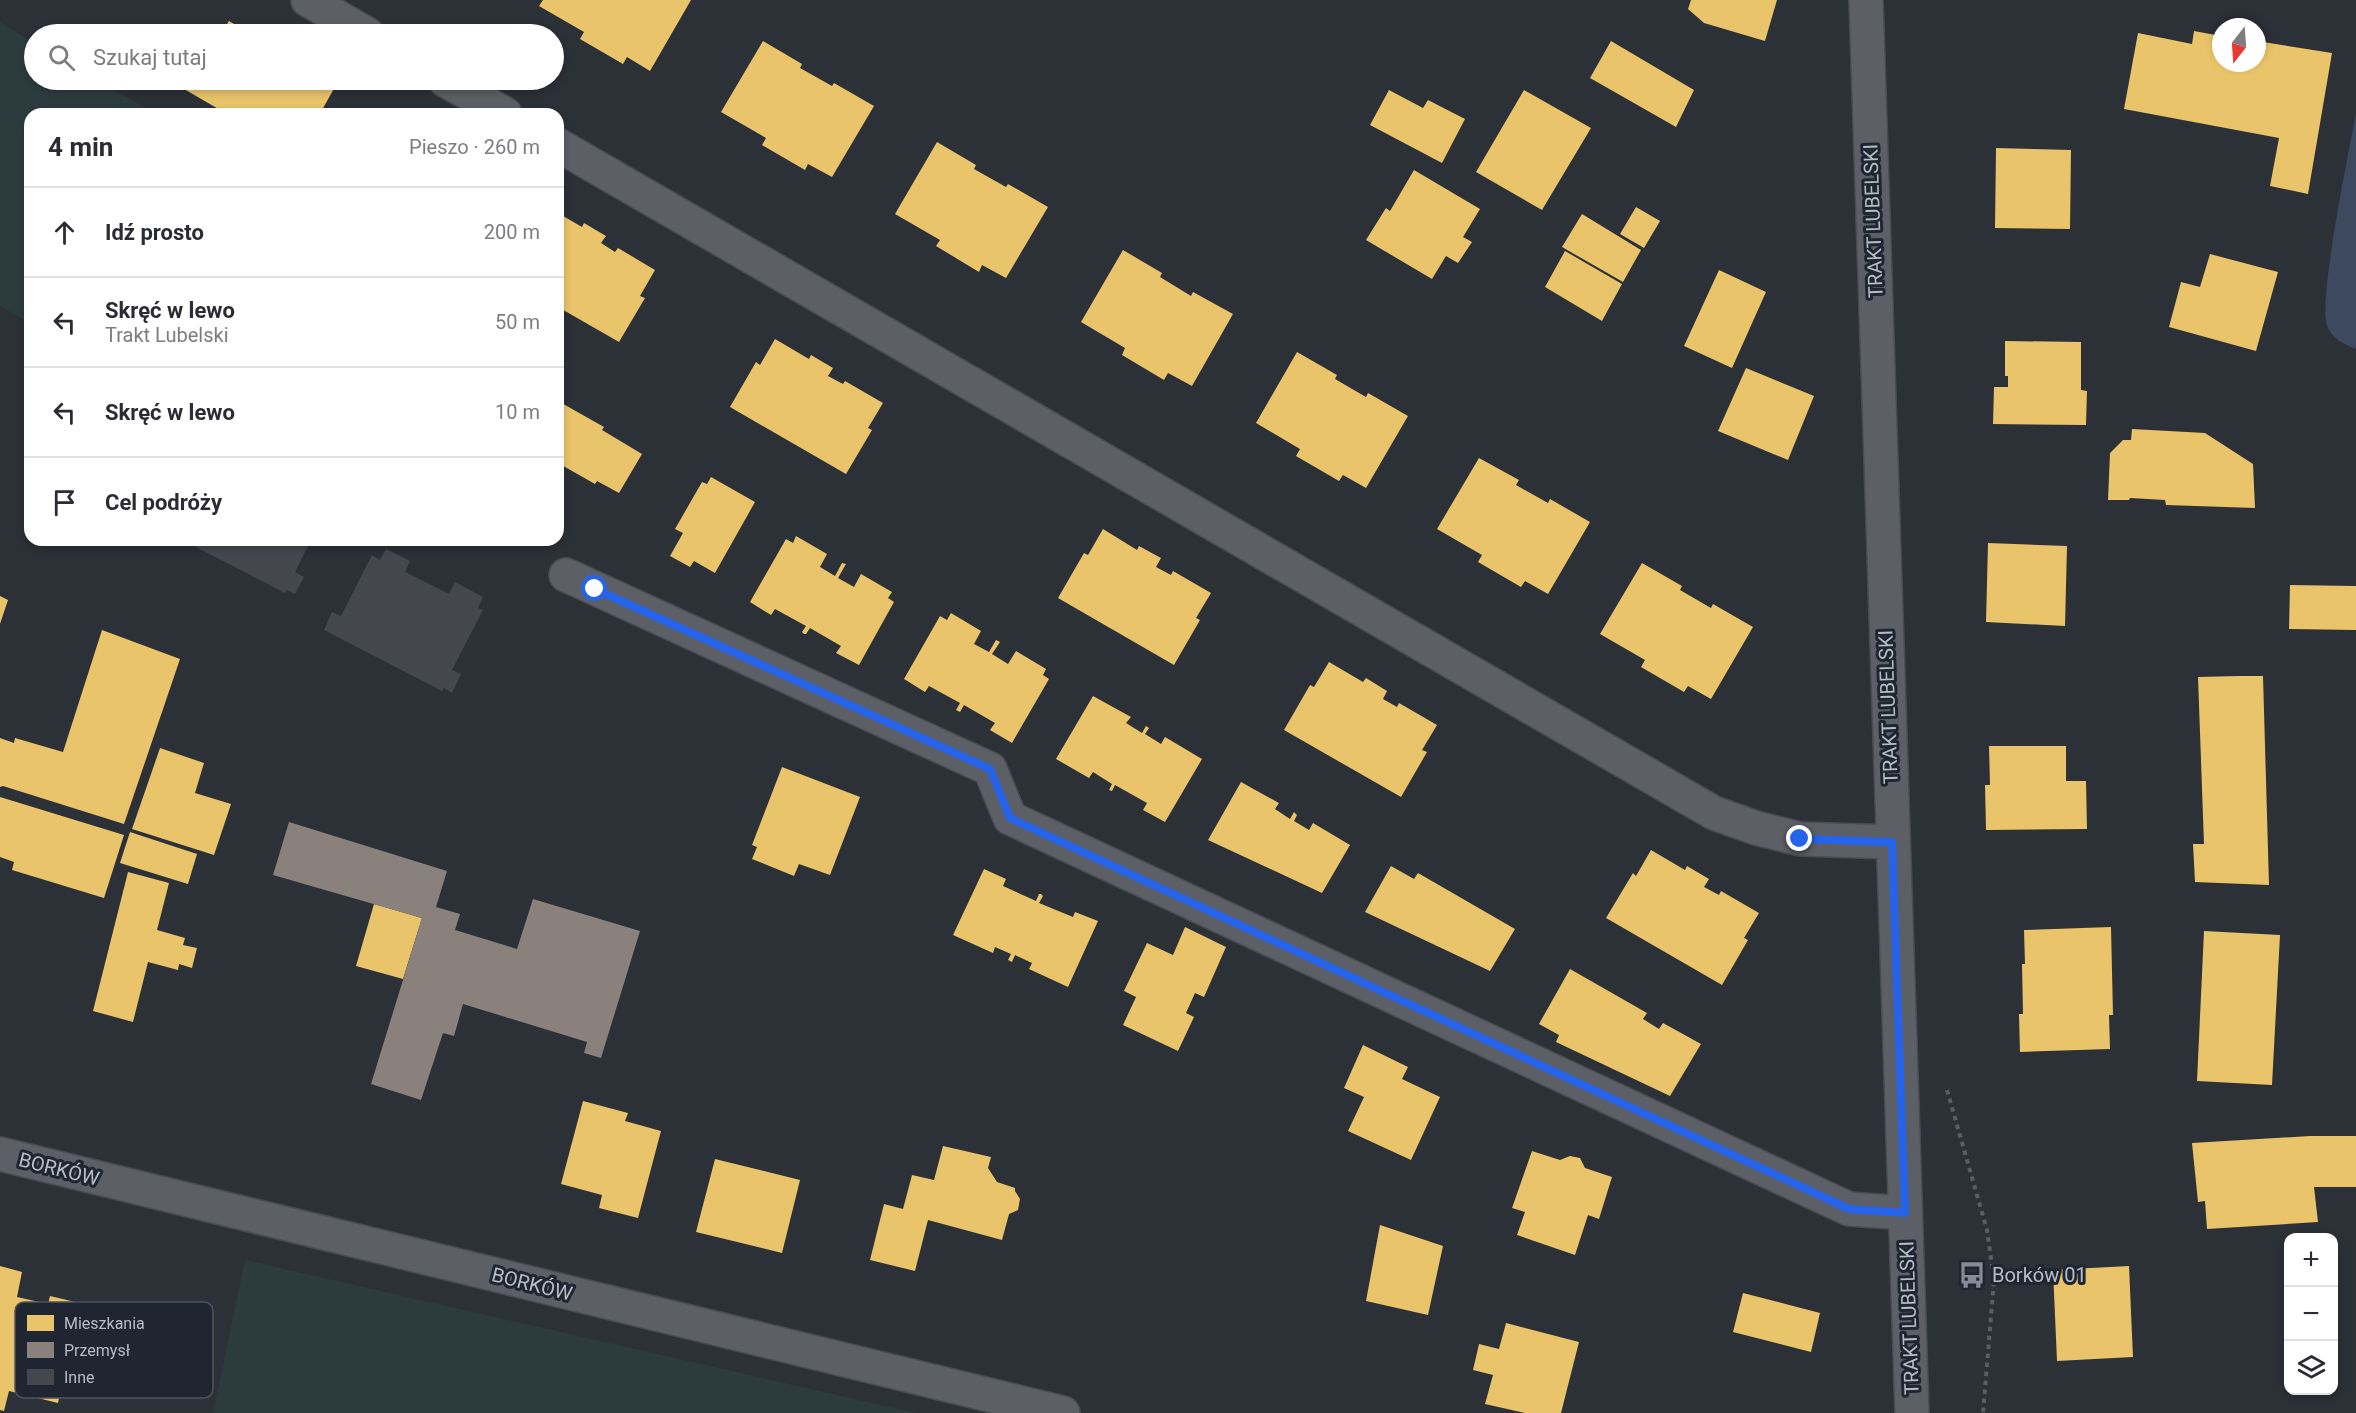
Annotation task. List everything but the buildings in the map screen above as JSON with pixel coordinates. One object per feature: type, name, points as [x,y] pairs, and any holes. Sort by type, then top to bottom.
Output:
[{"type":"street","points":[[308,0],[350,24]]},
{"type":"street","name":"TRAKT LUBELSKI","points":[[1866,0],[1912,1413]]},
{"type":"street","points":[[463,90],[494,108]]},
{"type":"street","points":[[564,148],[1714,813],[1756,828],[1800,839],[1892,842]]},
{"type":"street","points":[[566,575],[990,769],[1010,818],[1849,1209],[1905,1213]]},
{"type":"street","name":"BORKÓW","points":[[0,1154],[1063,1413]]},
{"type":"shaded area","points":[[0,22],[24,37],[24,90],[114,90],[146,108],[24,108],[24,320],[0,306]]},
{"type":"shaded area","points":[[245,1260],[916,1413],[213,1413]]},
{"type":"water","points":[[2356,113],[2356,349],[2336,339],[2328,328],[2326,290],[2341,190]]},
{"type":"place","name":"Borków 01","points":[[1972,1275]]},
{"type":"route","points":[[595,589],[990,769],[1010,818],[1849,1209],[1905,1213],[1892,842],[1800,839]]}]
